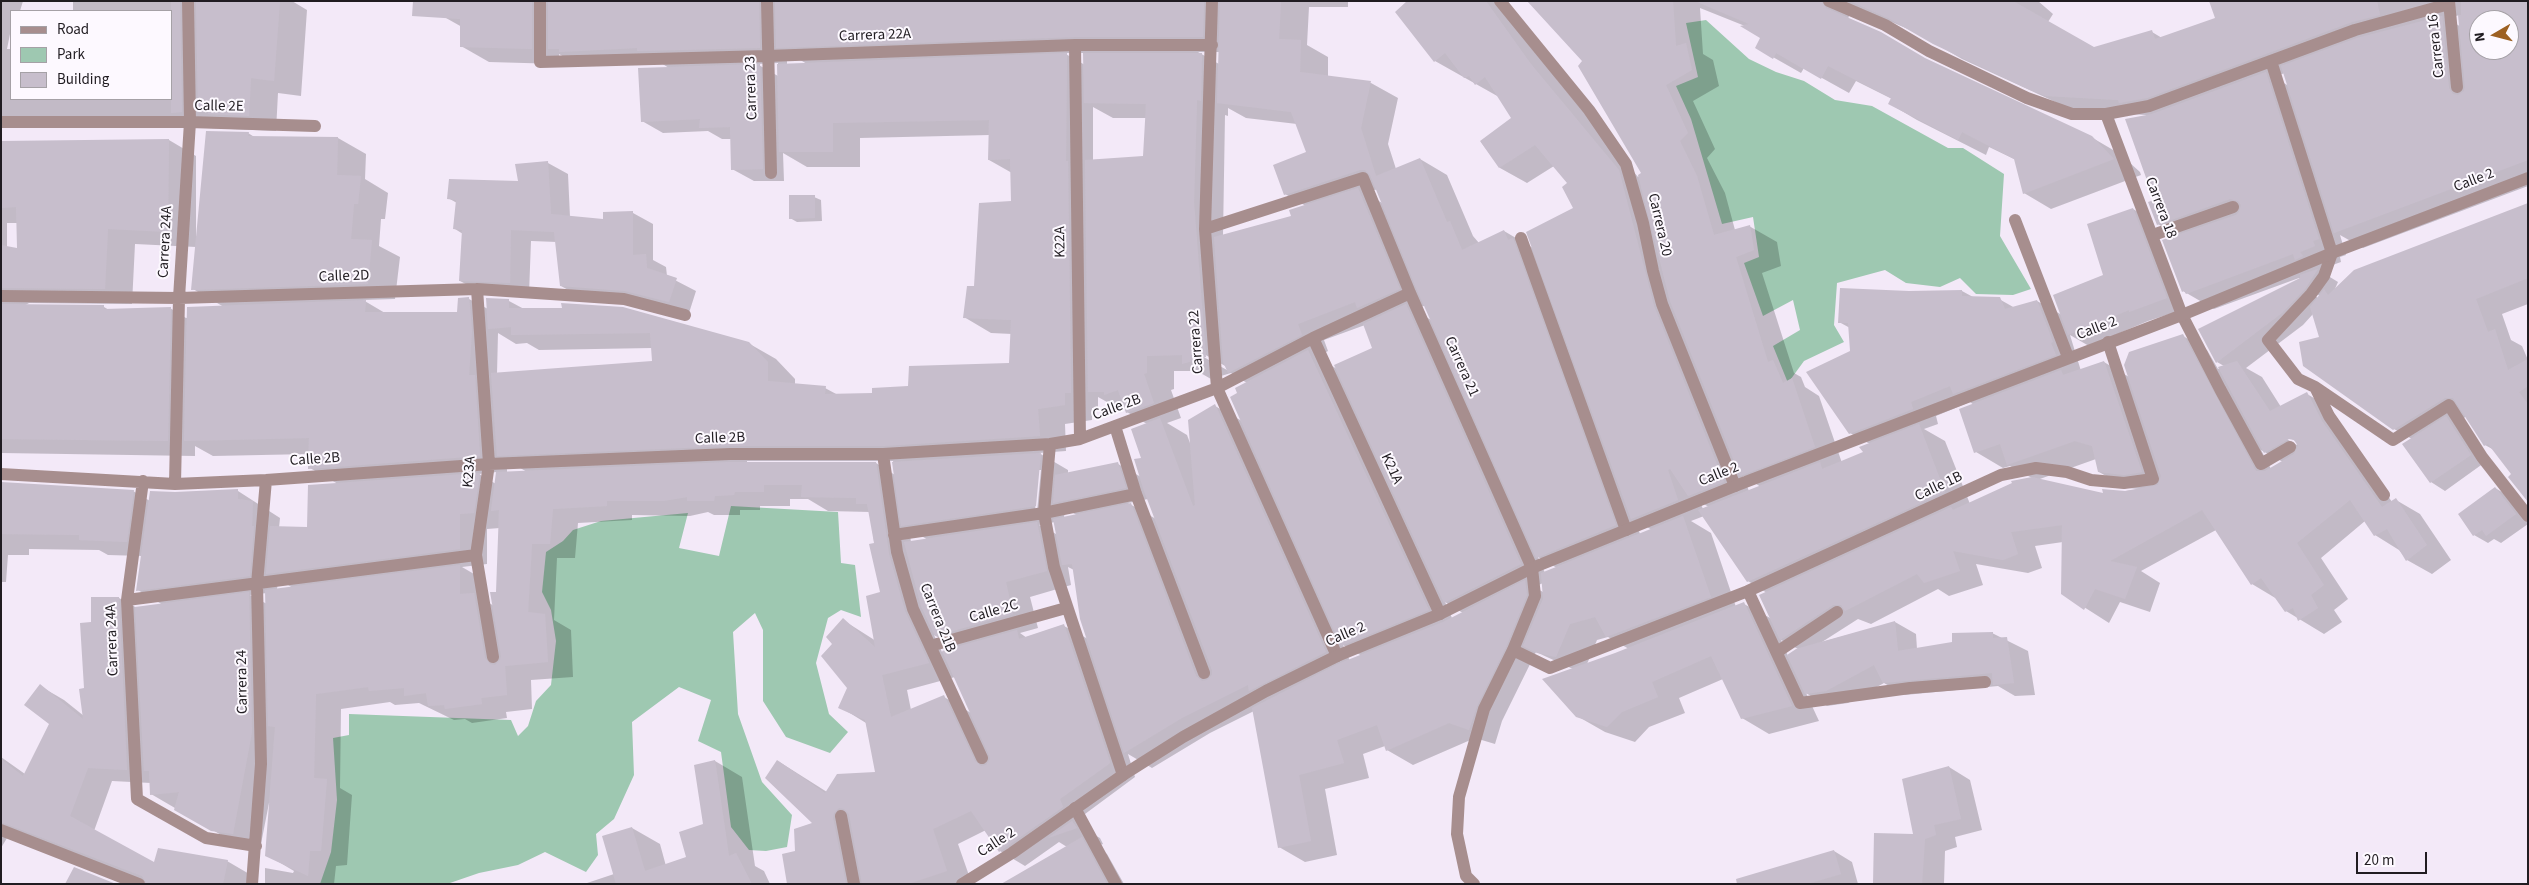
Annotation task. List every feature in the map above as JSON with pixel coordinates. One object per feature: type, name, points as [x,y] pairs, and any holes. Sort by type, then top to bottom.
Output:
[{"type":"street","name":"Carrera 24A","points":[[175,484],[179,298],[190,122],[188,1]]},
{"type":"street","name":"Carrera 22A","points":[[540,1],[540,62],[1075,45],[1212,45]]},
{"type":"street","name":"Carrera 23","points":[[767,1],[771,173]]},
{"type":"street","name":"Carrera 22","points":[[1212,1],[1205,229],[1217,388],[1337,656]]},
{"type":"street","name":"Carrera 20","points":[[1500,1],[1589,110],[1626,164],[1643,223],[1662,304],[1735,486]]},
{"type":"street","points":[[1829,1],[1885,25],[1929,51],[2027,98],[2072,114],[2106,114],[2149,106],[2355,30],[2449,3]]},
{"type":"street","name":"Carrera 16","points":[[2449,3],[2457,86]]},
{"type":"street","name":"K22A","points":[[1075,45],[1080,438]]},
{"type":"street","points":[[2270,61],[2332,253],[2324,276],[2311,294],[2268,340],[2298,379],[2315,387],[2393,440],[2448,405],[2482,456],[2528,516]]},
{"type":"street","name":"Carrera 18","points":[[2106,114],[2182,315],[2261,464],[2290,447]]},
{"type":"street","name":"Calle 2E","points":[[1,122],[190,122],[315,126]]},
{"type":"street","name":"Carrera 21","points":[[1205,229],[1363,178],[1410,294],[1532,568],[1535,596],[1513,650],[1484,709],[1459,797],[1456,834],[1469,881]]},
{"type":"street","name":"Calle 2","points":[[962,884],[1012,853],[1123,775],[1266,690],[1337,656],[1440,614],[1532,568],[1735,486],[2068,357],[2182,315],[2332,253],[2528,178]]},
{"type":"street","points":[[2153,235],[2233,207]]},
{"type":"street","points":[[2015,220],[2068,357]]},
{"type":"street","points":[[1521,238],[1626,530]]},
{"type":"street","name":"Calle 2D","points":[[1,296],[179,298],[477,289],[624,299],[685,315]]},
{"type":"street","name":"K23A","points":[[477,289],[489,464],[476,556],[493,656]]},
{"type":"street","name":"Calle 2B","points":[[1,474],[175,484],[266,480],[489,464],[730,454],[883,454],[1050,444],[1080,438],[1217,388],[1313,338],[1410,294]]},
{"type":"street","name":"K21A","points":[[1313,338],[1440,614]]},
{"type":"street","name":"Calle 1B","points":[[1748,591],[2002,475],[2036,468],[2067,472],[2091,480],[2124,483],[2153,479],[2108,342]]},
{"type":"street","points":[[2315,387],[2329,416],[2384,495]]},
{"type":"street","points":[[1115,426],[1136,494],[1204,673]]},
{"type":"street","points":[[1050,444],[1044,513],[1054,567],[1066,608],[1123,775]]},
{"type":"street","name":"Carrera 21B","points":[[883,454],[894,535],[913,609],[982,758]]},
{"type":"street","name":"Carrera 24","points":[[252,884],[261,764],[257,584],[266,480]]},
{"type":"street","name":"Carrera 24A","points":[[143,481],[128,600],[137,799],[206,838],[256,846]]},
{"type":"street","points":[[894,535],[1044,513],[1136,494]]},
{"type":"street","points":[[128,600],[476,556]]},
{"type":"street","points":[[1513,650],[1550,668],[1748,591],[1800,703],[1910,688],[1985,682]]},
{"type":"street","name":"Calle 2C","points":[[930,646],[1066,608]]},
{"type":"street","points":[[1777,652],[1837,612]]},
{"type":"street","points":[[1076,808],[1116,884]]},
{"type":"street","points":[[841,816],[854,884]]},
{"type":"street","points":[[1,830],[138,884]]},
{"type":"green space","points":[[1706,20],[1749,59],[1776,72],[1804,81],[1835,100],[1872,106],[1948,148],[1963,148],[2004,174],[2000,236],[2031,289],[2013,295],[1976,294],[1960,278],[1940,287],[1906,283],[1885,270],[1837,283],[1834,325],[1844,342],[1804,361],[1788,383],[1773,346],[1800,330],[1793,300],[1763,316],[1744,263],[1759,257],[1753,217],[1722,224],[1691,119],[1676,86],[1698,77],[1686,23]]},
{"type":"green space","points":[[731,506],[838,512],[841,563],[855,565],[861,617],[841,610],[828,618],[816,663],[829,714],[848,732],[830,753],[786,737],[763,701],[763,630],[755,613],[733,632],[738,714],[762,782],[792,815],[787,847],[766,851],[749,850],[731,827],[721,752],[698,741],[711,700],[679,687],[632,722],[634,775],[614,819],[596,834],[598,855],[586,872],[545,852],[518,865],[479,873],[447,884],[320,884],[331,852],[337,800],[333,738],[349,735],[349,714],[511,720],[518,736],[528,726],[536,701],[551,685],[556,641],[551,610],[542,592],[546,552],[563,541],[573,530],[601,521],[688,513],[679,548],[719,556]]},
{"type":"building","points":[[171,1],[180,1],[182,112],[171,113],[172,10]]},
{"type":"building","points":[[196,1],[280,1],[274,81],[251,78],[249,116],[198,112]]},
{"type":"building","points":[[413,1],[532,1],[532,49],[460,47],[460,19],[412,16]]},
{"type":"building","points":[[548,1],[759,1],[760,48],[637,51],[637,48],[559,52],[559,49],[548,49]]},
{"type":"building","points":[[775,1],[1204,1],[1203,37],[1075,37],[776,48]]},
{"type":"building","points":[[1220,1],[1281,1],[1279,39],[1301,40],[1300,72],[1371,81],[1361,128],[1376,176],[1420,158],[1447,222],[1450,221],[1462,250],[1504,230],[1508,240],[1513,238],[1616,525],[1536,558],[1417,290],[1370,175],[1365,170],[1360,170],[1284,195],[1273,165],[1306,152],[1291,112],[1217,103]]},
{"type":"building","points":[[1407,1],[1486,1],[1531,64],[1619,170],[1654,306],[1724,482],[1688,496],[1670,469],[1668,470],[1678,500],[1631,519],[1526,232],[1573,208],[1562,187],[1567,183],[1535,145],[1499,168],[1480,141],[1511,118],[1485,77],[1475,85],[1469,76],[1464,78],[1445,53],[1434,62],[1395,12]]},
{"type":"building","points":[[1527,1],[1673,1],[1676,46],[1686,43],[1692,70],[1666,85],[1688,133],[1680,141],[1697,176],[1714,235],[1750,225],[1754,250],[1736,257],[1768,362],[1773,360],[1783,383],[1792,378],[1815,447],[1740,476],[1670,301],[1638,175],[1641,173],[1578,66],[1582,61]]},
{"type":"building","points":[[1695,1],[1821,1],[1826,8],[1881,32],[1925,58],[2092,136],[2114,159],[2023,194],[2014,159],[1962,132],[1958,140],[1888,104],[1891,98],[1828,66],[1821,79],[1776,53],[1773,59],[1755,48],[1760,38],[1740,26],[1749,24]]},
{"type":"building","points":[[1850,1],[2013,1],[2094,47],[2152,30],[2155,39],[2215,18],[2209,1],[2377,1],[2380,15],[2352,22],[2147,98],[2119,103],[2118,100],[2046,96],[2030,90],[1933,44],[1888,18]]},
{"type":"building","points":[[2461,1],[2528,1],[2528,160],[2334,233],[2281,66],[2357,38],[2442,16],[2449,88],[2453,94],[2458,95],[2464,91],[2465,87],[2458,15],[2461,15]]},
{"type":"building","points":[[1067,53],[1066,161],[1068,161],[1071,393],[1065,393],[1065,405],[1038,409],[1040,436],[883,446],[730,446],[497,456],[491,373],[652,361],[650,333],[511,335],[511,327],[488,329],[486,298],[509,299],[509,308],[562,308],[561,303],[623,307],[749,342],[768,362],[768,381],[826,386],[825,394],[872,393],[872,388],[908,386],[909,366],[1009,363],[1011,320],[963,318],[967,286],[974,286],[979,203],[1011,201],[1010,159],[988,160],[989,120],[833,123],[833,152],[779,152],[777,64]]},
{"type":"building","points":[[1083,53],[1202,53],[1201,101],[1197,100],[1194,202],[1206,357],[1182,364],[1182,355],[1147,356],[1147,373],[1144,374],[1154,403],[1126,413],[1118,390],[1104,395],[1104,392],[1088,392],[1085,160],[1143,156],[1146,104],[1084,103]]},
{"type":"building","points":[[760,64],[763,169],[731,170],[730,127],[699,128],[700,119],[641,122],[638,68]]},
{"type":"building","points":[[2266,72],[2319,239],[2313,241],[2315,246],[2300,252],[2303,256],[2295,260],[2293,254],[2186,294],[2184,291],[2182,292],[2162,240],[2236,215],[2241,205],[2238,201],[2230,199],[2157,225],[2148,202],[2154,200],[2125,119],[2152,114]]},
{"type":"building","points":[[206,131],[249,132],[248,136],[338,137],[337,175],[361,176],[358,204],[354,204],[351,239],[372,240],[368,284],[191,290]]},
{"type":"building","points":[[169,139],[168,232],[108,229],[105,289],[1,288],[1,245],[17,248],[16,207],[1,208],[1,141]]},
{"type":"building","points":[[548,161],[551,214],[603,219],[603,212],[633,211],[633,255],[646,254],[647,268],[677,278],[669,302],[625,291],[560,286],[554,232],[511,230],[510,283],[459,281],[462,230],[453,229],[456,200],[447,199],[449,179],[518,181],[515,164]]},
{"type":"building","points":[[1358,188],[1400,289],[1357,308],[1355,302],[1298,324],[1302,335],[1228,373],[1223,362],[1214,237],[1291,216],[1289,210]]},
{"type":"building","points":[[789,195],[815,195],[815,218],[789,219]]},
{"type":"building","points":[[2528,203],[2528,278],[2476,299],[2488,332],[2495,329],[2508,370],[2528,359],[2528,386],[2519,392],[2528,404],[2528,502],[2508,477],[2511,474],[2488,444],[2484,446],[2453,398],[2445,398],[2393,430],[2303,366],[2299,342],[2319,337],[2310,307],[2324,289],[2328,295],[2354,270]]},
{"type":"building","points":[[2133,208],[2167,298],[2129,312],[2129,310],[2068,335],[2053,295],[2103,275],[2087,224]]},
{"type":"building","points":[[2318,269],[2305,289],[2282,313],[2216,363],[2198,329],[2300,278],[2300,275]]},
{"type":"building","points":[[1840,288],[1909,291],[1962,290],[1962,296],[2000,297],[2005,309],[2037,300],[2056,355],[1953,394],[1950,386],[1911,402],[1913,409],[1849,434],[1806,372],[1850,351],[1848,323],[1838,323]]},
{"type":"building","points":[[469,297],[472,331],[469,375],[475,375],[480,456],[308,469],[309,438],[184,441],[187,307],[366,300],[365,312],[457,312],[458,298]]},
{"type":"building","points":[[1,304],[104,305],[104,309],[171,307],[168,441],[1,439]]},
{"type":"building","points":[[1406,304],[1521,564],[1444,603],[1334,365],[1372,348],[1363,324]]},
{"type":"building","points":[[2183,334],[2256,471],[2265,471],[2294,454],[2298,446],[2294,440],[2289,439],[2264,453],[2218,367],[2237,361],[2270,411],[2307,392],[2322,421],[2382,507],[2396,498],[2427,545],[2406,561],[2387,529],[2374,536],[2350,500],[2297,543],[2324,585],[2311,595],[2318,608],[2298,621],[2293,608],[2285,612],[2261,578],[2251,585],[2202,510],[2110,561],[2137,567],[2125,599],[2095,589],[2084,610],[2061,594],[2062,525],[2011,532],[2018,554],[2003,560],[1953,551],[1960,571],[1924,583],[1917,574],[1845,611],[1841,605],[1833,605],[1780,640],[1759,595],[1951,507],[1953,510],[2012,483],[2011,481],[2032,477],[2103,493],[2102,489],[2125,491],[2158,485],[2161,476],[2124,365],[2129,352]]},
{"type":"building","points":[[1308,350],[1429,610],[1341,646],[1230,397],[1237,393],[1235,388]]},
{"type":"building","points":[[2104,361],[2142,472],[2124,475],[2098,472],[2092,446],[2075,441],[2007,465],[2000,444],[1974,453],[1959,409],[2061,370],[2063,375]]},
{"type":"building","points":[[1215,404],[1326,652],[1249,691],[1248,685],[1182,718],[1124,753],[1080,619],[1072,564],[1062,565],[1053,519],[1131,503],[1196,676],[1202,681],[1207,680],[1212,675],[1212,670],[1144,491],[1134,459],[1141,458],[1131,429],[1160,418],[1193,506],[1195,505],[1188,420]]},
{"type":"building","points":[[2446,416],[2471,455],[2430,483],[2402,444]]},
{"type":"building","points":[[1919,424],[1945,492],[1747,582],[1698,510],[1820,462],[1822,469],[1863,452],[1859,447]]},
{"type":"building","points":[[1041,453],[1036,506],[901,526],[892,462]]},
{"type":"building","points":[[730,462],[876,462],[889,554],[905,611],[929,663],[882,675],[891,717],[944,695],[975,761],[981,766],[986,765],[990,759],[989,755],[942,651],[1017,630],[1019,639],[1064,624],[1110,762],[1109,764],[1060,799],[1063,807],[999,852],[971,811],[933,829],[947,871],[908,884],[862,884],[849,814],[844,809],[839,808],[834,813],[833,818],[846,884],[787,884],[782,854],[795,851],[794,829],[812,823],[765,778],[777,760],[825,793],[837,774],[875,772],[865,720],[838,708],[847,688],[821,656],[832,644],[826,637],[843,618],[875,647],[866,596],[880,592],[869,544],[874,543],[867,504],[856,504],[856,498],[801,497],[802,485],[764,485],[764,492],[735,492],[734,495],[715,496],[714,501],[687,501],[687,497],[663,501],[607,501],[607,506],[553,509],[550,544],[532,544],[528,612],[545,614],[548,662],[505,666],[507,695],[481,698],[482,704],[445,709],[444,705],[428,706],[426,693],[404,696],[404,688],[369,691],[368,687],[316,694],[314,778],[327,779],[321,851],[310,851],[308,876],[265,856],[275,727],[268,726],[265,590],[460,565],[460,594],[474,593],[485,658],[490,664],[495,665],[501,656],[490,592],[496,592],[499,510],[491,511],[496,472]]},
{"type":"building","points":[[1118,462],[1126,488],[1053,503],[1055,475]]},
{"type":"building","points":[[480,473],[474,513],[460,514],[460,549],[266,574],[270,526],[307,527],[308,485]]},
{"type":"building","points":[[1,482],[134,490],[127,542],[79,540],[79,535],[1,534]]},
{"type":"building","points":[[2495,487],[2516,514],[2486,536],[2482,530],[2473,536],[2458,514]]},
{"type":"building","points":[[238,489],[238,499],[253,501],[252,526],[254,526],[250,576],[136,591],[150,491],[175,492]]},
{"type":"building","points":[[1683,516],[1711,597],[1606,637],[1595,617],[1570,624],[1556,657],[1537,653],[1523,646],[1543,599],[1541,573]]},
{"type":"building","points":[[1037,522],[1047,571],[1006,582],[1013,614],[935,636],[921,606],[904,542]]},
{"type":"building","points":[[1525,580],[1527,595],[1506,647],[1477,706],[1469,730],[1449,723],[1386,751],[1377,725],[1337,740],[1344,763],[1299,775],[1311,841],[1278,848],[1252,708],[1340,663],[1443,622]]},
{"type":"building","points":[[249,592],[252,732],[233,834],[211,831],[174,810],[179,792],[150,795],[149,771],[144,771],[135,607]]},
{"type":"building","points":[[91,597],[119,597],[127,770],[88,768],[70,816],[154,862],[158,848],[228,860],[223,884],[147,884],[142,876],[1,822],[1,759],[23,776],[49,724],[24,705],[40,684],[83,719],[79,689],[84,688],[80,623],[91,622]]},
{"type":"building","points":[[1744,602],[1792,706],[1741,719],[1711,656],[1652,682],[1658,697],[1622,712],[1607,727],[1576,717],[1542,679],[1615,653]]},
{"type":"building","points":[[1895,621],[1898,651],[1952,642],[1952,633],[1993,632],[1993,638],[2007,637],[2014,683],[1993,685],[1992,673],[1883,683],[1874,665],[1826,691],[1805,694],[1787,655],[1796,649]]},
{"type":"building","points":[[715,760],[729,856],[736,853],[752,884],[616,884],[602,836],[632,827],[645,871],[686,857],[679,832],[703,824],[694,765]]},
{"type":"building","points":[[1949,766],[1961,819],[1934,825],[1936,835],[1925,839],[1922,884],[1873,884],[1874,833],[1913,834],[1902,779]]},
{"type":"building","points":[[1072,821],[1077,828],[1048,838]]},
{"type":"building","points":[[1082,837],[1107,884],[1001,884]]},
{"type":"building","points":[[1834,850],[1841,874],[1807,884],[1737,884],[1736,879]]},
{"type":"building","points":[[74,867],[116,884],[65,884]]}]
